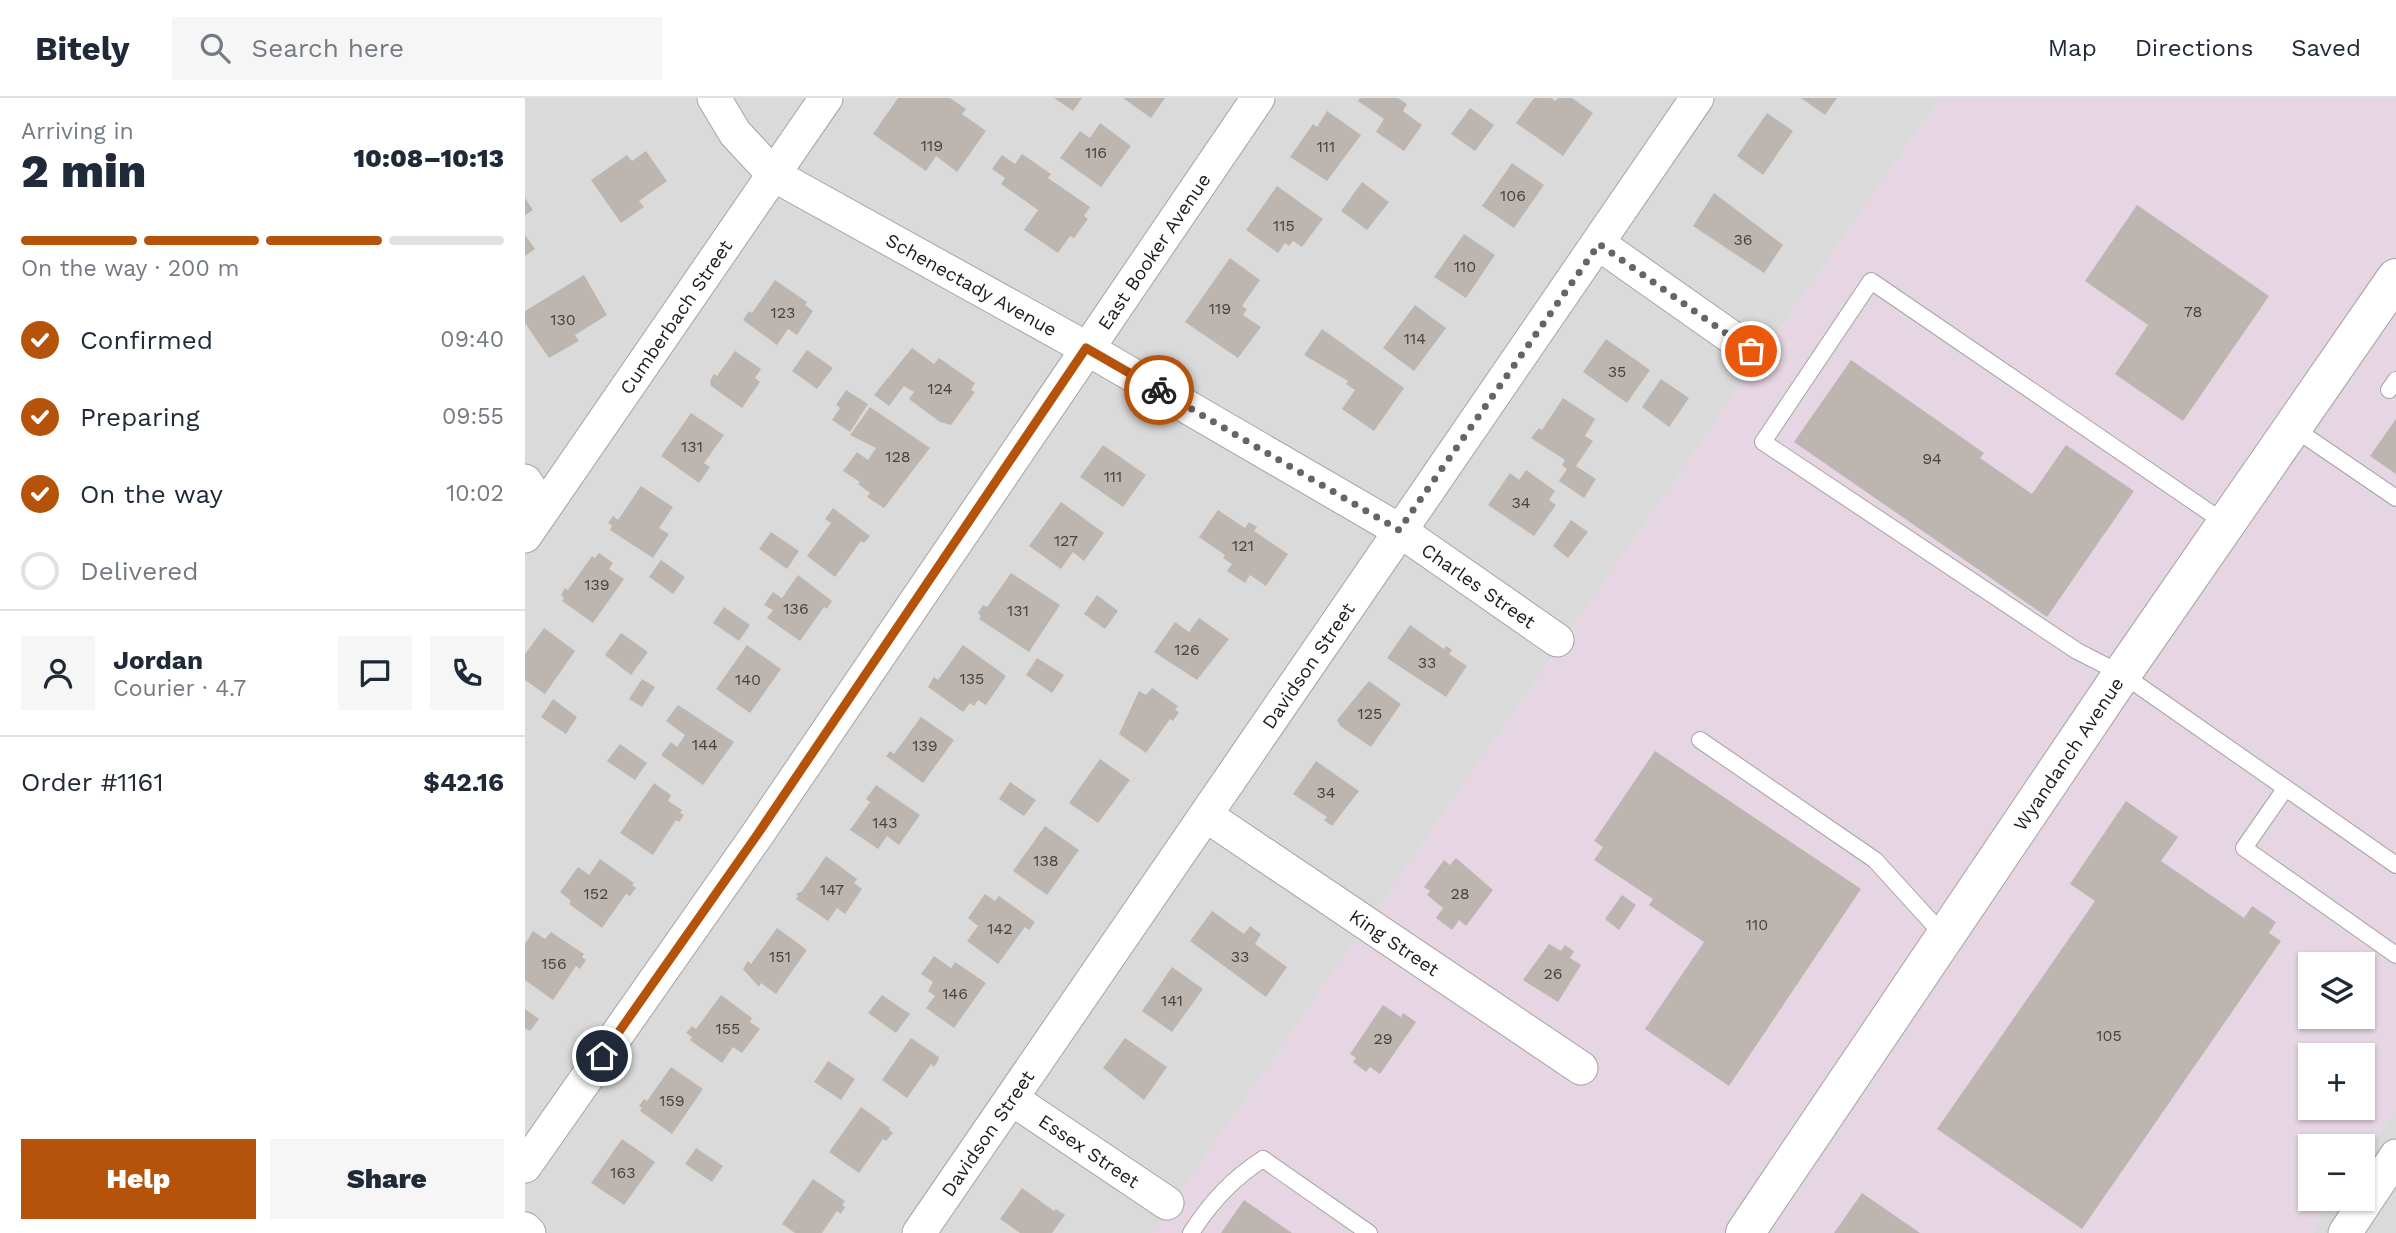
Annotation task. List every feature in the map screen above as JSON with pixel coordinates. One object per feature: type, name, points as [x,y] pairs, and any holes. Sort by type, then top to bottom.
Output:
[{"type":"street","name":"Schenectady Avenue","points":[[714,98],[735,133],[774,175],[1086,348],[1399,530]]},
{"type":"street","name":"Cumberbach Street","points":[[534,523],[827,98]]},
{"type":"street","name":"East Booker Avenue","points":[[525,1166],[757,835],[1258,98]]},
{"type":"street","name":"Davidson Street","points":[[919,1233],[1697,98]]},
{"type":"street","points":[[1599,244],[1751,351]]},
{"type":"street","name":"Wyandanch Avenue","points":[[1745,1233],[2122,674],[2396,278]]},
{"type":"street","points":[[525,481],[534,523]]},
{"type":"street","name":"Charles Street","points":[[1399,530],[1557,640]]},
{"type":"street","name":"King Street","points":[[1207,816],[1581,1068]]},
{"type":"street","name":"Essex Street","points":[[1012,1099],[1167,1203]]},
{"type":"street","points":[[2344,1233],[2396,1156]]},
{"type":"street","points":[[525,1229],[529,1233]]},
{"type":"lane","points":[[2225,523],[1871,281],[1763,442],[2077,651],[2122,674],[2396,866]]},
{"type":"lane","points":[[2292,427],[2396,498]]},
{"type":"lane","points":[[1700,740],[1875,860],[1945,937]]},
{"type":"lane","points":[[2285,789],[2244,848],[2396,955]]},
{"type":"lane","points":[[1191,1233],[1204,1212],[1242,1172],[1263,1160],[1369,1233]]},
{"type":"shaded area","points":[[525,98],[1940,98],[1152,1233],[525,1233]]},
{"type":"shaded area","points":[[1940,98],[2396,98],[2396,1109],[2375,1141],[2375,1134],[2298,1134],[2298,1211],[2327,1211],[2312,1233],[1152,1233]]},
{"type":"shaded area","points":[[2396,1109],[2396,1233],[2312,1233],[2327,1211],[2375,1211],[2375,1141]]},
{"type":"building","points":[[898,98],[950,98],[966,109],[962,114],[986,131],[957,172],[936,156],[926,171],[873,134]]},
{"type":"building","points":[[1054,98],[1082,98],[1073,111]]},
{"type":"building","points":[[1123,98],[1165,98],[1151,118]]},
{"type":"building","points":[[1360,98],[1398,98],[1407,104],[1403,111],[1422,125],[1404,151],[1376,132],[1384,119],[1358,101]]},
{"type":"building","points":[[1534,98],[1551,98],[1555,101],[1558,98],[1572,98],[1593,113],[1563,156],[1516,123]]},
{"type":"building","points":[[1801,98],[1837,98],[1825,115]]},
{"type":"building","points":[[1470,108],[1494,125],[1475,151],[1451,134]]},
{"type":"building","points":[[1327,111],[1361,135],[1327,181],[1290,157],[1313,124],[1317,127]]},
{"type":"building","points":[[1767,113],[1793,131],[1763,175],[1737,156]]},
{"type":"building","points":[[1100,123],[1131,146],[1101,187],[1060,158],[1080,131],[1090,138]]},
{"type":"building","points":[[646,151],[667,181],[639,201],[644,207],[621,223],[591,180],[627,155],[632,161]]},
{"type":"building","points":[[1022,154],[1051,174],[1048,178],[1090,207],[1084,216],[1088,219],[1074,238],[1070,236],[1058,253],[1024,230],[1038,210],[1001,184],[1005,178],[992,169],[1002,155],[1015,164]]},
{"type":"building","points":[[1512,163],[1544,185],[1514,228],[1482,206]]},
{"type":"building","points":[[1362,182],[1389,202],[1367,230],[1341,211]]},
{"type":"building","points":[[1277,186],[1323,219],[1302,247],[1293,241],[1289,246],[1285,243],[1278,253],[1246,230]]},
{"type":"building","points":[[1714,193],[1783,245],[1764,273],[1693,226]]},
{"type":"building","points":[[525,198],[533,210],[525,215]]},
{"type":"building","points":[[2137,205],[2269,296],[2183,421],[2115,374],[2148,325],[2085,281]]},
{"type":"building","points":[[1464,234],[1495,255],[1466,298],[1434,277]]},
{"type":"building","points":[[525,235],[535,249],[525,256]]},
{"type":"building","points":[[1230,258],[1260,280],[1242,306],[1247,309],[1243,315],[1261,327],[1238,358],[1185,322]]},
{"type":"building","points":[[584,275],[607,315],[575,335],[579,341],[549,358],[525,323],[525,311]]},
{"type":"building","points":[[775,280],[807,302],[805,305],[813,311],[797,335],[788,329],[777,345],[743,320],[749,311],[752,313]]},
{"type":"building","points":[[1415,305],[1446,328],[1414,371],[1383,348]]},
{"type":"building","points":[[1322,329],[1404,388],[1374,431],[1342,409],[1355,390],[1346,384],[1348,381],[1304,355]]},
{"type":"building","points":[[1606,339],[1650,370],[1627,403],[1583,372]]},
{"type":"building","points":[[912,348],[934,364],[939,358],[975,383],[971,390],[975,392],[951,425],[940,422],[909,399],[914,392],[904,386],[889,406],[874,395]]},
{"type":"building","points":[[807,350],[833,368],[817,389],[792,371]]},
{"type":"building","points":[[735,351],[761,369],[755,378],[760,382],[742,408],[711,386],[710,381],[714,374],[717,376]]},
{"type":"building","points":[[1851,360],[1984,453],[1980,458],[2032,494],[2066,445],[2134,491],[2047,617],[1794,442]]},
{"type":"building","points":[[1661,379],[1689,398],[1669,427],[1642,407]]},
{"type":"building","points":[[846,390],[868,404],[850,432],[832,420],[840,408],[836,405]]},
{"type":"building","points":[[1563,398],[1595,419],[1585,436],[1593,441],[1576,466],[1596,479],[1584,498],[1559,481],[1567,469],[1562,465],[1565,460],[1531,438],[1539,428],[1542,430]]},
{"type":"building","points":[[870,407],[930,448],[884,508],[867,497],[870,493],[858,484],[860,482],[843,471],[857,452],[868,460],[876,448],[850,435]]},
{"type":"building","points":[[691,413],[724,435],[704,463],[710,467],[699,483],[661,456]]},
{"type":"building","points":[[2396,419],[2396,474],[2370,456]]},
{"type":"building","points":[[1103,445],[1146,475],[1123,507],[1080,477]]},
{"type":"building","points":[[1526,470],[1555,491],[1549,500],[1556,505],[1534,536],[1488,505],[1510,473],[1519,480]]},
{"type":"building","points":[[641,486],[673,507],[659,528],[669,534],[653,558],[610,530],[612,526],[608,523],[613,516],[618,520]]},
{"type":"building","points":[[1061,502],[1104,533],[1084,561],[1073,552],[1061,569],[1029,546]]},
{"type":"building","points":[[833,508],[870,536],[864,543],[861,541],[835,577],[807,556],[831,523],[825,519]]},
{"type":"building","points":[[1218,510],[1245,528],[1249,522],[1257,527],[1254,531],[1288,554],[1266,586],[1250,575],[1245,583],[1227,571],[1232,564],[1223,558],[1225,555],[1199,537]]},
{"type":"building","points":[[1571,520],[1588,532],[1568,558],[1553,546]]},
{"type":"building","points":[[771,532],[799,551],[787,569],[759,549]]},
{"type":"building","points":[[599,553],[613,563],[609,569],[624,579],[593,623],[562,601],[564,598],[561,595],[565,588],[568,590],[592,556],[595,558]]},
{"type":"building","points":[[661,560],[685,577],[673,594],[649,577]]},
{"type":"building","points":[[1011,573],[1060,605],[1029,652],[979,619],[981,616],[978,613],[983,605],[987,607]]},
{"type":"building","points":[[798,575],[832,601],[827,609],[824,607],[800,641],[767,618],[773,610],[764,605],[773,592],[782,598]]},
{"type":"building","points":[[1097,595],[1118,611],[1105,629],[1084,614]]},
{"type":"building","points":[[724,607],[750,625],[739,641],[713,623]]},
{"type":"building","points":[[1199,618],[1229,639],[1197,680],[1154,652],[1175,622],[1189,632]]},
{"type":"building","points":[[1410,625],[1444,649],[1446,646],[1452,650],[1449,654],[1467,666],[1446,697],[1387,658]]},
{"type":"building","points":[[544,628],[575,651],[545,694],[525,680],[525,654]]},
{"type":"building","points":[[621,633],[648,652],[631,675],[605,655]]},
{"type":"building","points":[[747,645],[781,669],[750,713],[716,689]]},
{"type":"building","points":[[963,645],[1006,676],[986,705],[978,700],[974,706],[970,703],[963,712],[928,687],[934,677],[938,680]]},
{"type":"building","points":[[1037,658],[1064,675],[1052,693],[1026,675]]},
{"type":"building","points":[[642,679],[655,687],[642,707],[629,699]]},
{"type":"building","points":[[1369,681],[1401,704],[1371,747],[1340,726],[1337,720]]},
{"type":"building","points":[[1152,688],[1178,706],[1175,710],[1179,712],[1173,721],[1170,719],[1146,753],[1119,734],[1139,691],[1146,695]]},
{"type":"building","points":[[553,699],[577,717],[566,734],[541,717]]},
{"type":"building","points":[[678,705],[734,742],[703,785],[661,755],[671,742],[677,747],[685,735],[666,721]]},
{"type":"building","points":[[921,717],[954,740],[923,783],[886,756],[890,751],[894,754]]},
{"type":"building","points":[[620,744],[647,763],[635,780],[607,761]]},
{"type":"building","points":[[1655,751],[1861,889],[1729,1086],[1645,1029],[1704,942],[1649,905],[1653,899],[1594,860],[1603,847],[1594,841]]},
{"type":"building","points":[[1100,759],[1130,780],[1098,823],[1069,803]]},
{"type":"building","points":[[1316,761],[1359,791],[1332,826],[1324,820],[1327,817],[1293,794]]},
{"type":"building","points":[[1010,782],[1036,800],[1024,816],[999,799]]},
{"type":"building","points":[[654,783],[671,795],[668,801],[682,810],[680,813],[684,815],[679,822],[676,820],[653,855],[620,833]]},
{"type":"building","points":[[876,785],[920,815],[899,845],[887,836],[878,849],[850,830],[870,802],[866,799]]},
{"type":"building","points":[[2126,801],[2178,837],[2161,861],[2244,918],[2252,906],[2276,922],[2269,933],[2281,941],[2082,1229],[1937,1129],[2095,901],[2070,884]]},
{"type":"building","points":[[1045,826],[1079,850],[1047,895],[1013,871]]},
{"type":"building","points":[[826,856],[857,879],[854,883],[862,889],[845,914],[837,908],[828,921],[796,899],[796,894],[802,891]]},
{"type":"building","points":[[1456,858],[1493,890],[1466,926],[1459,920],[1452,930],[1436,918],[1443,908],[1427,895],[1430,891],[1424,887],[1444,860],[1450,865]]},
{"type":"building","points":[[600,859],[634,883],[632,885],[636,888],[630,896],[626,894],[602,928],[569,904],[571,901],[560,892],[578,867],[589,875]]},
{"type":"building","points":[[985,894],[995,901],[999,896],[1035,922],[1029,930],[1025,927],[998,964],[967,941],[978,926],[968,918]]},
{"type":"building","points":[[1622,895],[1636,905],[1619,930],[1605,919]]},
{"type":"building","points":[[1212,911],[1244,934],[1250,926],[1261,934],[1255,944],[1287,967],[1266,997],[1190,941]]},
{"type":"building","points":[[777,928],[807,950],[776,994],[761,983],[759,987],[743,969],[748,961],[751,964]]},
{"type":"building","points":[[533,931],[545,939],[551,932],[584,954],[582,957],[586,960],[580,969],[576,966],[553,1000],[525,980],[525,944]]},
{"type":"building","points":[[1549,944],[1561,951],[1565,945],[1574,951],[1570,958],[1581,965],[1558,1002],[1523,980]]},
{"type":"building","points":[[934,956],[951,968],[955,962],[986,983],[954,1028],[926,1008],[935,996],[928,991],[933,982],[921,974]]},
{"type":"building","points":[[1172,967],[1203,989],[1172,1032],[1142,1011]]},
{"type":"building","points":[[721,995],[752,1018],[750,1022],[760,1029],[742,1053],[733,1047],[722,1063],[690,1040],[692,1037],[686,1033],[692,1026],[696,1029]]},
{"type":"building","points":[[882,995],[910,1014],[896,1033],[868,1013]]},
{"type":"building","points":[[1383,1005],[1401,1017],[1403,1013],[1416,1022],[1380,1074],[1370,1067],[1366,1072],[1353,1062],[1356,1058],[1350,1054]]},
{"type":"building","points":[[525,1009],[539,1019],[530,1031],[525,1028]]},
{"type":"building","points":[[911,1038],[939,1057],[934,1067],[931,1064],[907,1098],[882,1080]]},
{"type":"building","points":[[1125,1038],[1167,1067],[1144,1100],[1103,1068]]},
{"type":"building","points":[[828,1061],[855,1079],[841,1100],[814,1082]]},
{"type":"building","points":[[671,1067],[703,1089],[672,1134],[640,1111],[642,1108],[639,1106],[644,1099],[647,1101]]},
{"type":"building","points":[[861,1107],[893,1133],[886,1141],[883,1139],[859,1173],[829,1152]]},
{"type":"building","points":[[622,1139],[655,1162],[624,1205],[591,1183]]},
{"type":"building","points":[[696,1148],[723,1166],[712,1182],[685,1164]]},
{"type":"building","points":[[813,1179],[845,1201],[842,1205],[845,1207],[841,1214],[837,1211],[822,1233],[795,1233],[782,1224]]},
{"type":"building","points":[[1022,1188],[1054,1211],[1056,1209],[1065,1215],[1052,1233],[1020,1233],[1000,1219]]},
{"type":"building","points":[[1862,1193],[1920,1233],[1834,1233]]},
{"type":"building","points":[[1244,1200],[1292,1233],[1221,1233]]},
{"type":"way so far","points":[[1159,390],[1399,530],[1599,244],[1751,351]]},
{"type":"route","points":[[602,1056],[757,835],[1086,348],[1159,390]]}]
